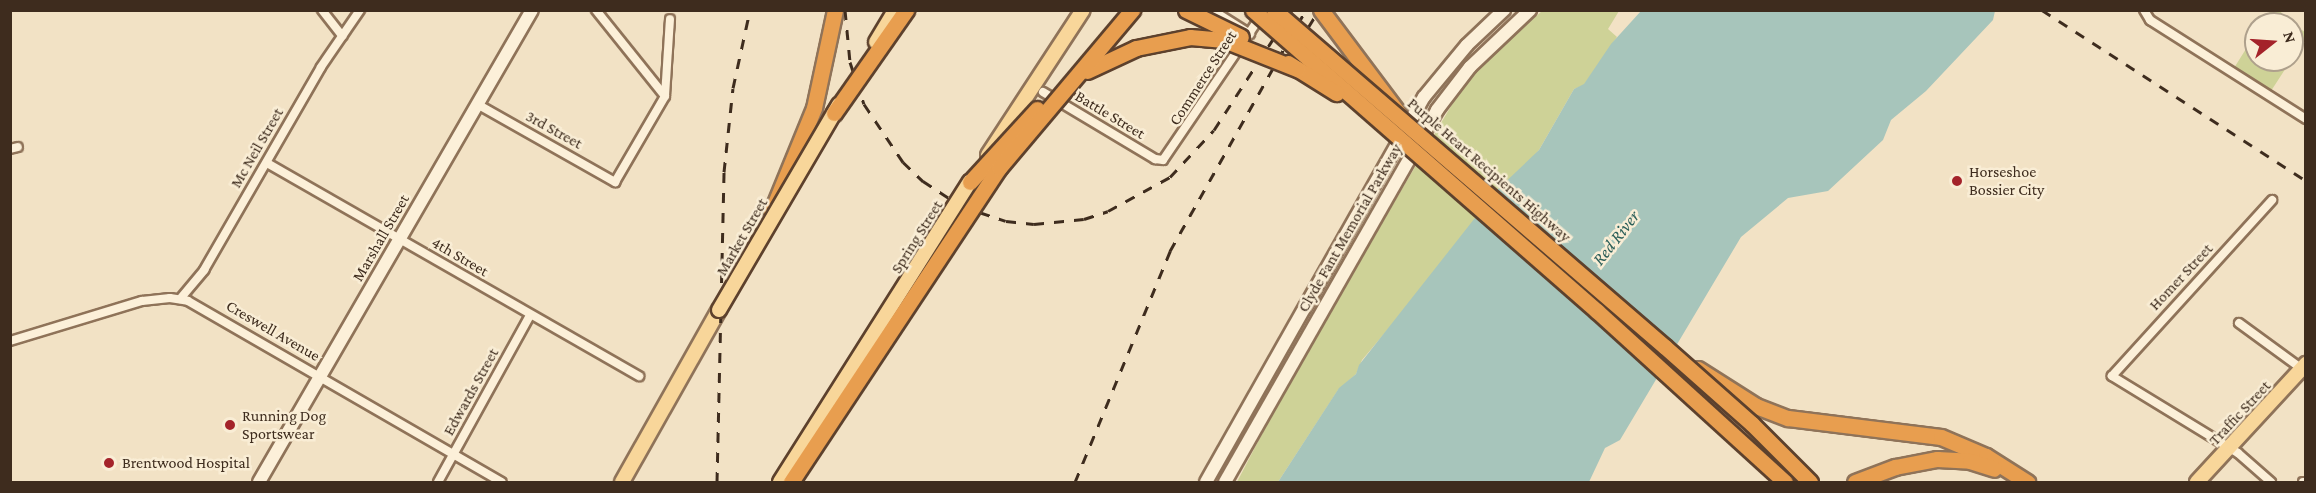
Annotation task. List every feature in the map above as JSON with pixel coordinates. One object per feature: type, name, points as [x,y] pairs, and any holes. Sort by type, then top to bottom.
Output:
[{"type":"highway","points":[[756,245],[813,108],[835,10]]},
{"type":"highway","points":[[834,113],[906,10]]},
{"type":"highway","points":[[791,483],[999,168],[1132,10]]},
{"type":"highway","points":[[1186,10],[1297,69],[1389,128]]},
{"type":"highway","name":"Purple Heart Recipients Highway","points":[[1253,10],[1389,128],[1785,483]]},
{"type":"highway","name":"Purple Heart Recipients Highway","points":[[1274,10],[1403,118],[1665,347],[1752,424],[1810,483]]},
{"type":"highway","points":[[1321,10],[1403,118]]},
{"type":"highway","points":[[970,182],[1002,143],[1051,96],[1100,63],[1136,48],[1175,38],[1224,40],[1297,69]]},
{"type":"highway","points":[[1665,347],[1756,406],[1788,418],[1922,432],[1964,445],[2024,481]]},
{"type":"highway","points":[[1855,483],[1895,467],[1937,459],[1970,461],[2024,481]]},
{"type":"main road","name":"Marshall Street","points":[[259,483],[532,10]]},
{"type":"main road","name":"Market Street","points":[[622,483],[756,245],[895,10]]},
{"type":"main road","name":"Spring Street","points":[[780,483],[970,182],[1083,10]]},
{"type":"main road","name":"Clyde Fant Memorial Parkway","points":[[1206,483],[1424,97],[1467,45],[1504,10]]},
{"type":"main road","name":"Clyde Fant Memorial Parkway","points":[[1225,483],[1437,110],[1470,67],[1530,10]]},
{"type":"main road","name":"Traffic Street","points":[[2197,483],[2304,366]]},
{"type":"street","points":[[322,10],[342,36]]},
{"type":"street","name":"Mc Neil Street","points":[[180,299],[204,270],[342,36],[360,10]]},
{"type":"street","points":[[596,10],[665,96]]},
{"type":"street","points":[[1212,10],[1250,34]]},
{"type":"street","name":"Commerce Street","points":[[1164,160],[1266,10]]},
{"type":"street","points":[[2144,10],[2151,20],[2306,118]]},
{"type":"street","points":[[665,96],[669,19]]},
{"type":"street","name":"Battle Street","points":[[1043,92],[1155,159],[1164,160]]},
{"type":"street","name":"3rd Street","points":[[477,104],[615,182],[665,96]]},
{"type":"street","name":"4th Street","points":[[267,163],[639,376]]},
{"type":"street","name":"Homer Street","points":[[2230,449],[2112,376],[2272,200]]},
{"type":"street","name":"Creswell Avenue","points":[[10,341],[142,301],[180,299],[206,309],[454,453],[501,483]]},
{"type":"street","name":"Edwards Street","points":[[438,483],[530,315]]},
{"type":"street","points":[[2239,323],[2304,366]]},
{"type":"street","points":[[2230,449],[2247,459],[2271,483]]},
{"type":"green space","points":[[1542,11],[1619,11],[1608,29],[1617,37],[1584,85],[1574,89],[1539,150],[1362,360],[1356,374],[1338,390],[1278,482],[1237,482],[1298,365],[1457,96],[1478,68]]},
{"type":"green space","points":[[2244,52],[2244,72],[2283,72],[2271,91],[2234,68]]},
{"type":"water","name":"Red River","points":[[1641,11],[1995,11],[1993,20],[1926,91],[1891,120],[1883,140],[1828,191],[1788,198],[1741,237],[1620,440],[1605,448],[1589,482],[1278,482],[1339,388],[1356,374],[1359,365],[1497,190],[1539,150],[1574,89],[1584,84],[1611,44]]},
{"type":"railway","points":[[717,482],[724,172],[733,88],[750,10]]},
{"type":"railway","points":[[845,10],[850,62],[864,104],[903,162],[923,181],[961,206],[1006,221],[1034,224],[1084,219],[1108,211],[1170,177],[1214,130],[1292,10]]},
{"type":"railway","points":[[1075,482],[1170,251],[1306,10]]},
{"type":"railway","points":[[1287,61],[1319,10]]},
{"type":"railway","points":[[2042,10],[2306,181]]},
{"type":"place","name":"Horseshoe Bossier City","points":[[1957,181]]},
{"type":"place","name":"Running Dog Sportswear","points":[[230,425]]},
{"type":"place","name":"Brentwood Hospital","points":[[109,463]]}]
